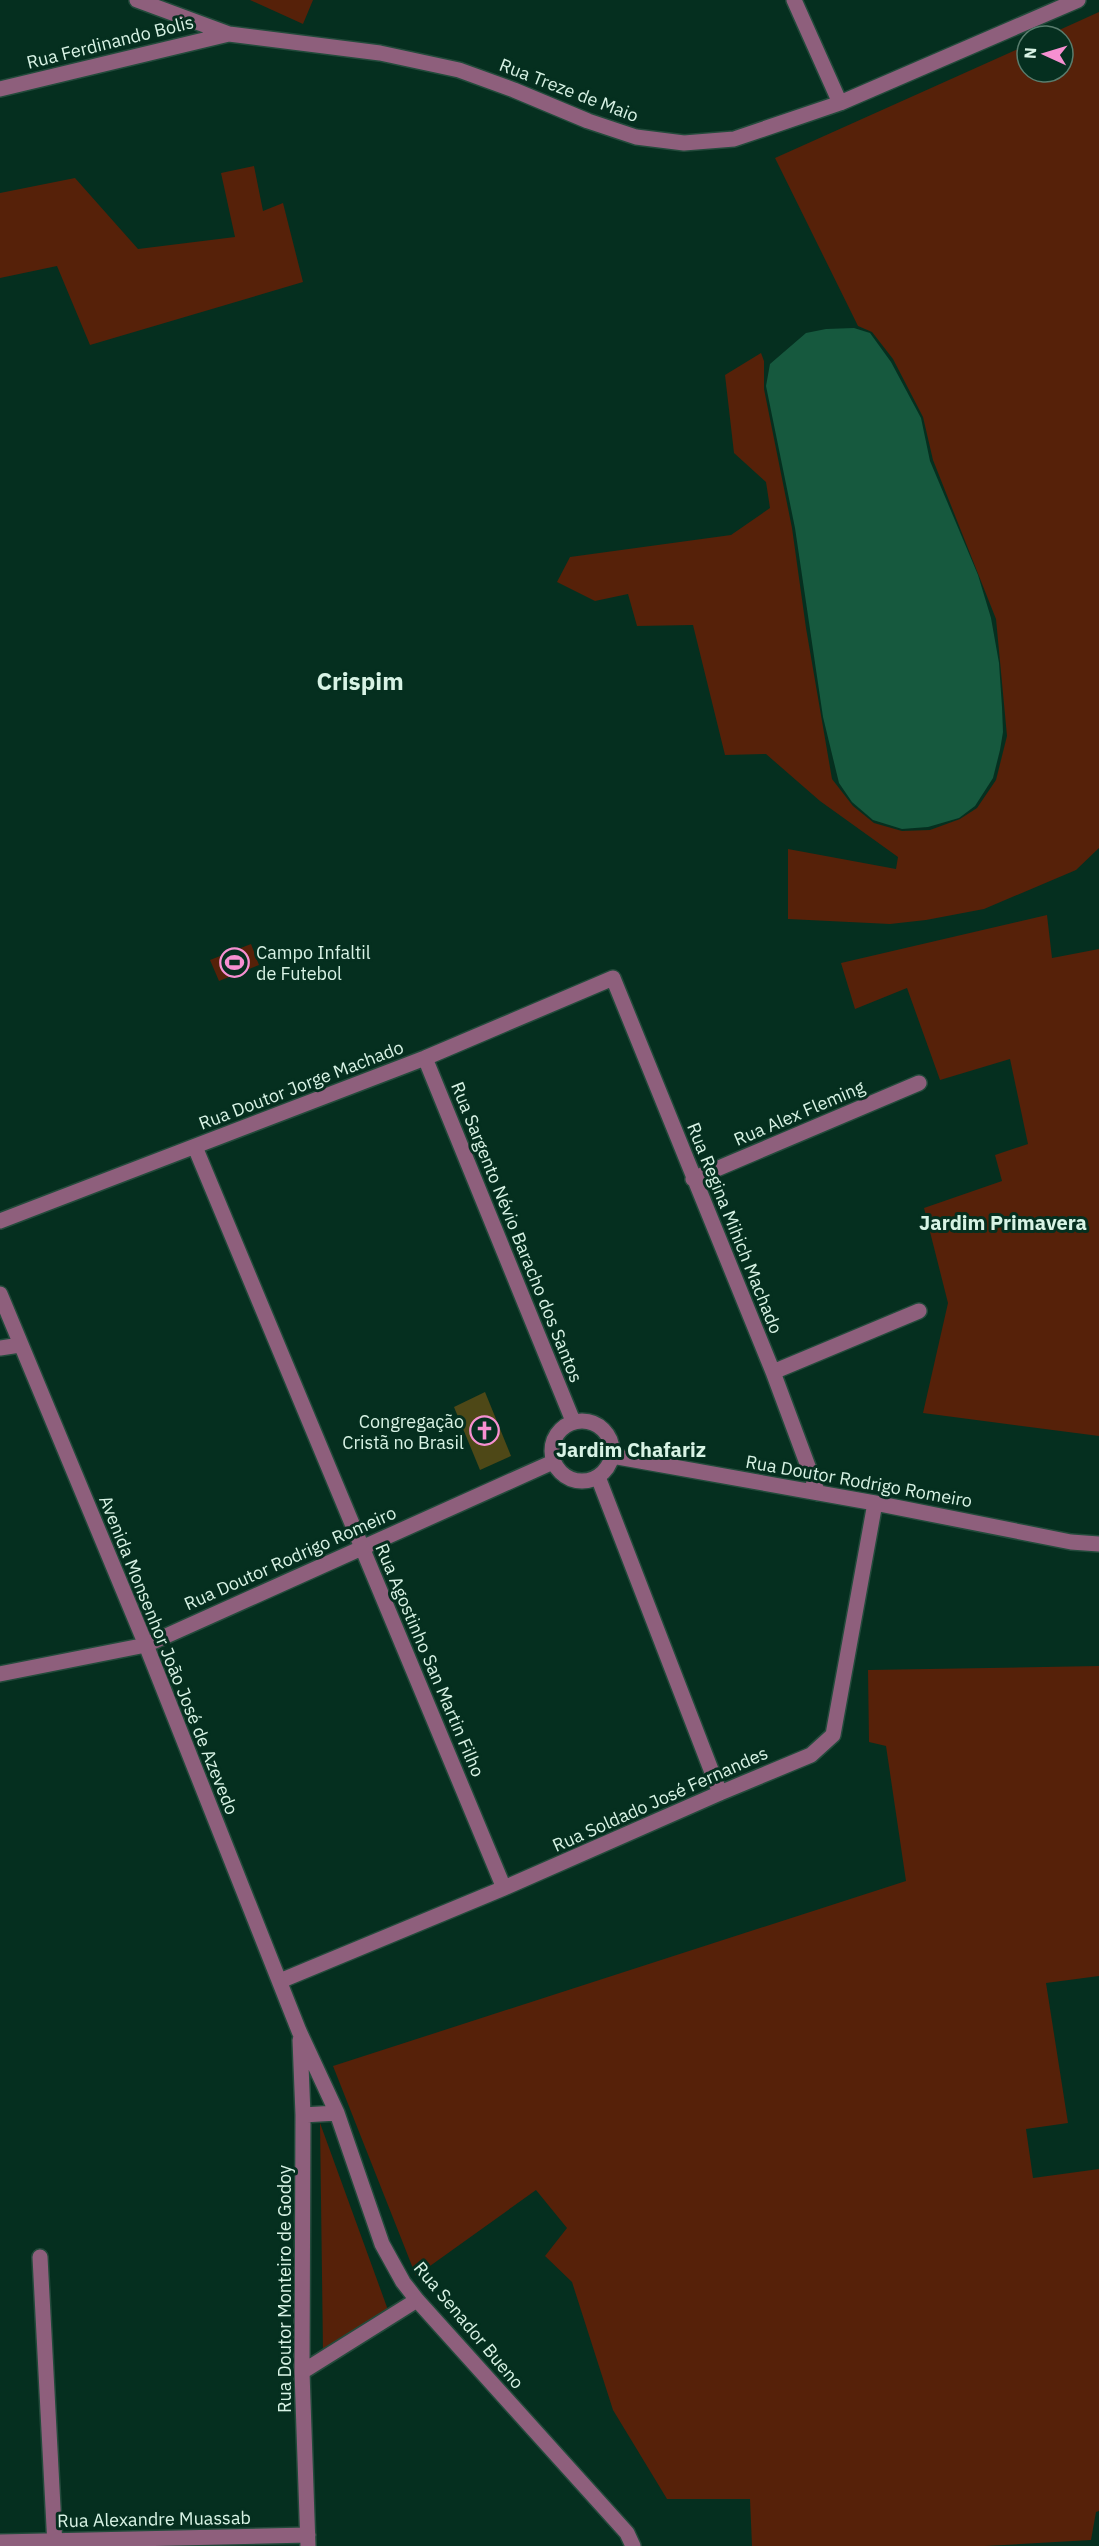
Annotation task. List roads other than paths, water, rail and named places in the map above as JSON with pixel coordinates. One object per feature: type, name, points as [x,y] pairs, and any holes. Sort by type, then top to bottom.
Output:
[{"type":"street","name":"Rua Treze de Maio","points":[[137,0],[229,34],[380,53],[459,70],[636,137],[684,143],[734,139],[840,103],[1078,0]]},
{"type":"street","points":[[794,0],[840,103]]},
{"type":"street","name":"Rua Ferdinando Bolis","points":[[0,89],[229,34]]},
{"type":"street","name":"Rua Doutor Jorge Machado","points":[[0,1221],[424,1058],[613,978]]},
{"type":"street","name":"Rua Regina Mihich Machado","points":[[613,978],[773,1372],[818,1493]]},
{"type":"street","name":"Rua Sargento Névio Baracho dos Santos","points":[[424,1058],[573,1421]]},
{"type":"street","name":"Rua Alex Fleming","points":[[693,1179],[919,1083]]},
{"type":"street","name":"Rua Agostinho San Martin Filho","points":[[195,1147],[504,1888]]},
{"type":"street","name":"Avenida Monsenhor João José de Azevedo","points":[[0,1294],[146,1645],[299,2031]]},
{"type":"street","points":[[773,1372],[919,1311]]},
{"type":"street","points":[[0,1348],[20,1345]]},
{"type":"street","points":[[573,1421],[589,1421],[602,1428],[610,1441],[612,1456],[598,1477],[580,1481],[564,1476],[553,1462],[552,1445],[559,1430],[573,1421]]},
{"type":"street","name":"Rua Doutor Rodrigo Romeiro","points":[[612,1456],[875,1503],[1071,1542],[1099,1544]]},
{"type":"street","name":"Rua Doutor Rodrigo Romeiro","points":[[0,1674],[146,1645],[553,1462]]},
{"type":"street","points":[[598,1477],[720,1792]]},
{"type":"street","name":"Rua Soldado José Fernandes","points":[[280,1982],[811,1755],[833,1735],[875,1503]]},
{"type":"street","name":"Rua Senador Bueno","points":[[299,2031],[337,2113],[382,2244],[403,2282],[627,2533],[633,2546]]},
{"type":"street","name":"Rua Doutor Monteiro de Godoy","points":[[299,2031],[303,2115],[302,2372],[308,2541]]},
{"type":"street","points":[[303,2115],[337,2113]]},
{"type":"street","points":[[40,2257],[55,2544]]},
{"type":"street","points":[[302,2372],[417,2300]]},
{"type":"street","name":"Rua Alexandre Muassab","points":[[0,2542],[55,2544],[308,2541]]},
{"type":"place","name":"Campo Infaltil de Futebol","points":[[235,962]]},
{"type":"place","name":"Congregação Cristã no Brasil","points":[[485,1431]]},
{"type":"district","name":"Crispim","points":[[360,681]]},
{"type":"district","name":"Jardim Primavera","points":[[1003,1222]]},
{"type":"district","name":"Jardim Chafariz","points":[[631,1449]]}]
